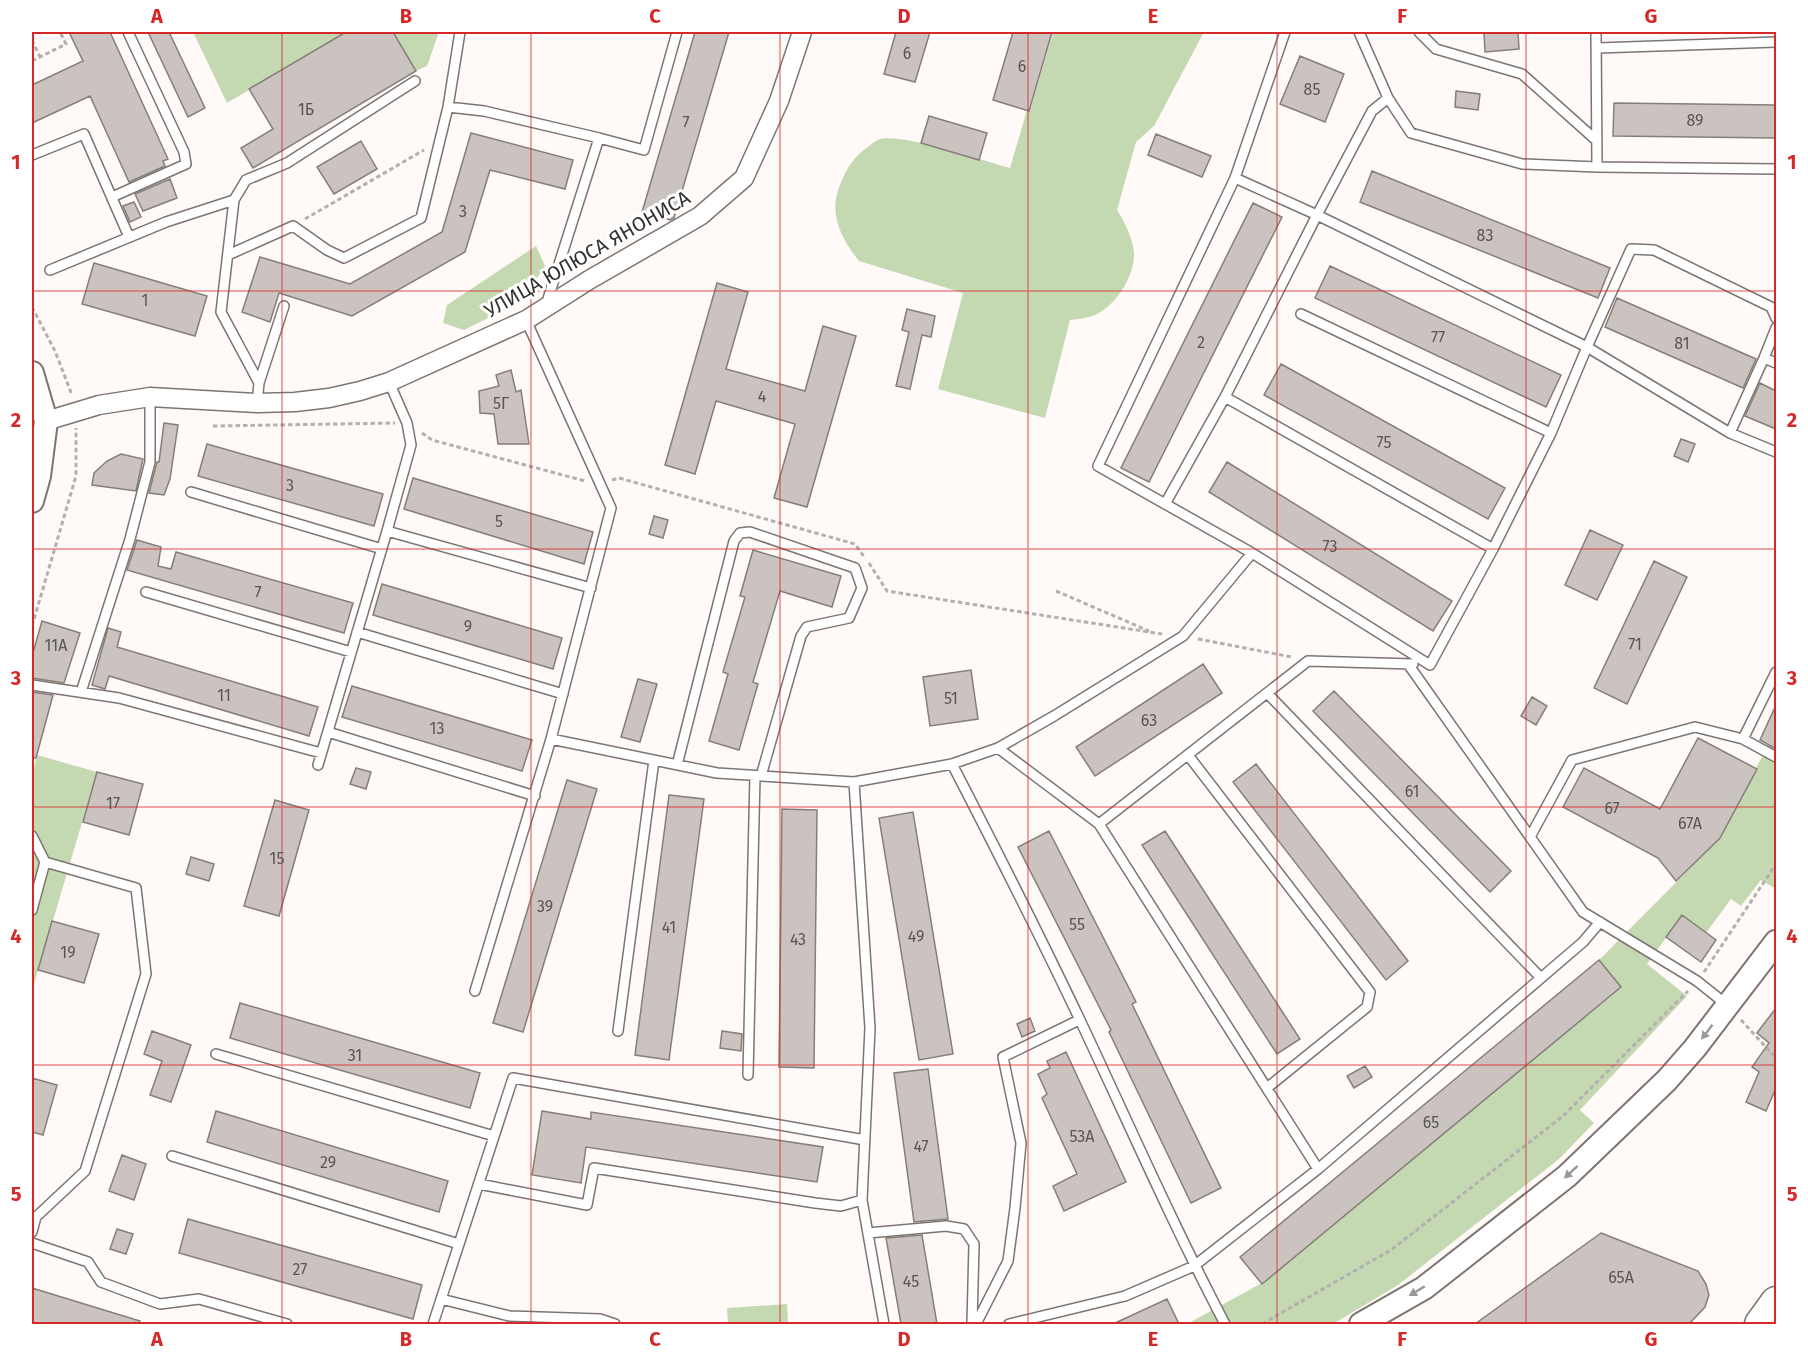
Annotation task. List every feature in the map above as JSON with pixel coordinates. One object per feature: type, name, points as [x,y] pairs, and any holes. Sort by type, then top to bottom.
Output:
[{"type":"highway","points":[[1760,1324],[1776,1302]]},
{"type":"highway","points":[[1767,1324],[1776,1320]]},
{"type":"street","name":"УЛИЦА ЮЛЮСА ЯНОНИСА","points":[[42,421],[99,405],[150,397],[257,403],[329,398],[389,382],[526,320],[700,216],[744,178],[779,101],[802,32]]},
{"type":"street","points":[[32,373],[42,421],[39,476],[32,501]]},
{"type":"street","points":[[1361,1324],[1424,1287],[1567,1176],[1667,1080],[1695,1048],[1776,942]]},
{"type":"lane","points":[[112,197],[186,164],[184,152],[128,32]]},
{"type":"lane","points":[[228,255],[293,226],[327,250],[344,258],[421,218],[448,107],[460,32]]},
{"type":"lane","points":[[448,107],[484,111],[644,150],[677,32]]},
{"type":"lane","points":[[1285,32],[1235,178],[1098,466],[1252,553],[1430,664]]},
{"type":"lane","points":[[1359,32],[1388,98],[1411,133],[1522,165],[1776,169]]},
{"type":"lane","points":[[1419,32],[1436,49],[1522,75],[1597,141]]},
{"type":"lane","points":[[1596,32],[1597,167]]},
{"type":"lane","points":[[1597,48],[1776,42]]},
{"type":"lane","points":[[259,383],[221,312],[234,200],[246,180],[287,163],[415,81]]},
{"type":"lane","points":[[1165,504],[1225,397],[1371,111],[1388,98]]},
{"type":"lane","points":[[32,155],[84,134],[129,237]]},
{"type":"lane","points":[[545,307],[599,138]]},
{"type":"lane","points":[[1235,178],[1317,215],[1587,347],[1730,433],[1776,452]]},
{"type":"lane","points":[[50,270],[166,222],[234,200]]},
{"type":"lane","points":[[1430,664],[1493,549],[1551,433],[1631,249],[1654,250],[1771,307],[1776,318]]},
{"type":"lane","points":[[257,403],[259,383],[284,306]]},
{"type":"lane","points":[[1301,314],[1551,433]]},
{"type":"lane","points":[[475,991],[535,796],[611,508],[526,320]]},
{"type":"lane","points":[[1730,433],[1776,328]]},
{"type":"lane","points":[[1764,358],[1776,363]]},
{"type":"lane","points":[[318,765],[411,445],[408,423],[389,382]]},
{"type":"lane","points":[[81,692],[130,539],[150,462],[150,397]]},
{"type":"lane","points":[[1225,397],[1493,549]]},
{"type":"lane","points":[[191,492],[382,549]]},
{"type":"lane","points":[[387,531],[591,588]]},
{"type":"lane","points":[[676,765],[734,541],[740,533],[750,532],[855,568],[862,588],[849,618],[807,627],[801,636],[758,776],[748,1075]]},
{"type":"lane","points":[[551,739],[717,773],[854,782],[952,764],[998,747],[1054,716],[1183,636],[1252,553]]},
{"type":"lane","points":[[146,592],[351,652]]},
{"type":"lane","points":[[357,632],[563,693]]},
{"type":"lane","points":[[1100,824],[1308,661],[1430,664]]},
{"type":"lane","points":[[1408,664],[1583,912],[1697,981],[1728,1006]]},
{"type":"lane","points":[[1743,738],[1776,672]]},
{"type":"lane","points":[[32,685],[119,698],[321,753]]},
{"type":"lane","points":[[1267,693],[1541,978]]},
{"type":"lane","points":[[1530,837],[1572,760],[1695,727],[1743,738],[1776,757]]},
{"type":"lane","points":[[328,732],[535,796]]},
{"type":"lane","points":[[998,747],[1100,824],[1318,1169]]},
{"type":"lane","points":[[1188,755],[1370,993],[1367,1007],[1267,1088]]},
{"type":"lane","points":[[618,1031],[654,760]]},
{"type":"lane","points":[[952,764],[1005,866],[1194,1266],[1225,1324]]},
{"type":"lane","points":[[854,782],[870,1028],[862,1200],[884,1324]]},
{"type":"lane","points":[[32,836],[45,862],[32,910]]},
{"type":"lane","points":[[32,1232],[36,1217],[85,1171],[146,974],[136,888],[45,862]]},
{"type":"lane","points":[[1009,1324],[1125,1296],[1194,1266],[1318,1169],[1583,942],[1600,922]]},
{"type":"lane","points":[[974,1324],[1008,1261],[1015,1208],[1021,1143],[1004,1057],[1079,1020]]},
{"type":"lane","points":[[216,1054],[494,1136]]},
{"type":"lane","points":[[433,1324],[513,1078],[865,1140]]},
{"type":"lane","points":[[172,1156],[459,1244]]},
{"type":"lane","points":[[479,1184],[587,1204],[594,1168],[815,1203],[841,1206],[862,1200]]},
{"type":"lane","points":[[868,1233],[946,1226],[964,1229],[974,1244],[974,1324]]},
{"type":"lane","points":[[32,1243],[88,1262],[101,1282],[160,1304],[199,1299],[287,1324]]},
{"type":"lane","points":[[441,1299],[509,1316],[600,1318],[615,1324]]},
{"type":"path","points":[[32,61],[66,45],[60,32]]},
{"type":"path","points":[[32,40],[40,57]]},
{"type":"path","points":[[293,226],[441,140]]},
{"type":"path","points":[[1056,591],[1153,633]]},
{"type":"path","points":[[1262,1324],[1391,1250],[1563,1116],[1697,981],[1776,864]]},
{"type":"path","points":[[1728,1006],[1776,1058]]},
{"type":"green space","points":[[193,32],[346,32],[227,103]]},
{"type":"green space","points":[[393,32],[439,32],[427,66],[416,71]]},
{"type":"green space","points":[[1053,32],[1204,32],[1154,126],[1136,142],[1117,210],[1128,231],[1134,253],[1134,262],[1128,279],[1118,296],[1097,314],[1070,320],[1045,418],[938,389],[963,293],[859,261],[842,235],[835,206],[840,185],[851,163],[863,150],[880,139],[891,138],[924,143],[1010,168],[1027,110],[1030,111]]},
{"type":"green space","points":[[536,246],[545,266],[522,301],[464,330],[443,323],[447,305]]},
{"type":"green space","points":[[1768,745],[1776,749],[1776,889],[1761,880],[1741,906],[1731,899],[1706,933],[1682,916],[1647,964],[1687,996],[1580,1110],[1594,1123],[1559,1159],[1398,1285],[1333,1324],[1187,1324],[1262,1283],[1621,987],[1599,960],[1720,838]]},
{"type":"green space","points":[[37,755],[97,772],[32,991],[32,776]]},
{"type":"green space","points":[[787,1304],[788,1324],[728,1324],[727,1308]]},
{"type":"building","points":[[69,32],[110,32],[168,159],[163,161],[165,166],[129,182],[90,96],[32,123],[32,85],[83,61]]},
{"type":"building","points":[[148,32],[169,32],[205,108],[188,117]]},
{"type":"building","points":[[346,32],[393,32],[416,71],[253,168],[241,148],[273,129],[249,89]]},
{"type":"building","points":[[695,32],[729,32],[674,218],[670,220],[642,212]]},
{"type":"building","points":[[896,32],[930,32],[915,82],[884,74]]},
{"type":"building","points":[[1013,32],[1052,32],[1029,111],[993,100]]},
{"type":"building","points":[[1484,32],[1518,32],[1519,49],[1485,52]]},
{"type":"building","points":[[1300,56],[1344,74],[1325,122],[1280,104]]},
{"type":"building","points":[[1456,91],[1480,94],[1478,110],[1455,107]]},
{"type":"building","points":[[1614,103],[1776,105],[1776,138],[1613,136]]},
{"type":"building","points":[[929,116],[987,133],[979,160],[921,143]]},
{"type":"building","points":[[471,133],[573,160],[565,189],[490,170],[465,252],[352,316],[279,293],[270,322],[242,312],[260,257],[350,284],[442,232]]},
{"type":"building","points":[[1156,134],[1211,156],[1202,177],[1148,155]]},
{"type":"building","points":[[361,141],[377,169],[334,194],[317,167]]},
{"type":"building","points":[[1372,171],[1610,268],[1598,298],[1360,202]]},
{"type":"building","points":[[170,179],[177,198],[143,211],[135,194]]},
{"type":"building","points":[[134,202],[141,217],[130,222],[123,206]]},
{"type":"building","points":[[1253,203],[1282,217],[1149,482],[1121,468]]},
{"type":"building","points":[[94,263],[207,296],[195,336],[82,304]]},
{"type":"building","points":[[1330,266],[1561,375],[1546,407],[1315,298]]},
{"type":"building","points":[[717,283],[748,292],[726,369],[805,391],[823,326],[856,336],[807,507],[774,498],[795,424],[716,401],[695,474],[665,465]]},
{"type":"building","points":[[1617,298],[1756,359],[1743,388],[1605,327]]},
{"type":"building","points":[[907,309],[935,316],[931,337],[922,335],[910,389],[896,386],[909,332],[902,330]]},
{"type":"building","points":[[1281,364],[1505,488],[1488,519],[1264,395]]},
{"type":"building","points":[[511,370],[516,392],[521,390],[529,444],[498,444],[494,414],[480,413],[479,391],[499,386],[496,375]]},
{"type":"building","points":[[1760,383],[1776,391],[1776,429],[1745,416]]},
{"type":"building","points":[[164,423],[178,425],[170,479],[164,495],[149,493],[157,462],[159,462]]},
{"type":"building","points":[[1681,439],[1695,444],[1688,462],[1674,456]]},
{"type":"building","points":[[207,444],[383,494],[374,526],[198,476]]},
{"type":"building","points":[[121,454],[143,459],[136,491],[92,485],[94,473],[107,461]]},
{"type":"building","points":[[1227,462],[1452,601],[1433,631],[1209,492]]},
{"type":"building","points":[[413,478],[593,532],[584,564],[404,509]]},
{"type":"building","points":[[654,516],[668,520],[663,538],[649,534]]},
{"type":"building","points":[[1590,530],[1623,545],[1597,600],[1565,585]]},
{"type":"building","points":[[137,540],[161,547],[158,566],[171,569],[176,552],[353,603],[344,633],[127,570]]},
{"type":"building","points":[[753,550],[841,576],[832,607],[780,591],[753,682],[758,684],[739,750],[709,741],[728,674],[723,672],[745,597],[740,596]]},
{"type":"building","points":[[1654,561],[1687,577],[1627,704],[1594,688]]},
{"type":"building","points":[[382,584],[562,638],[553,669],[373,615]]},
{"type":"building","points":[[42,621],[80,633],[64,683],[32,678],[32,656]]},
{"type":"building","points":[[108,628],[121,632],[117,647],[318,707],[309,736],[109,676],[105,689],[92,685]]},
{"type":"building","points":[[1203,664],[1222,693],[1095,776],[1076,747]]},
{"type":"building","points":[[971,670],[978,719],[930,726],[923,677]]},
{"type":"building","points":[[638,679],[657,684],[640,742],[621,737]]},
{"type":"building","points":[[352,686],[532,740],[522,771],[342,717]]},
{"type":"building","points":[[1334,691],[1511,871],[1490,892],[1313,711]]},
{"type":"building","points":[[32,692],[53,695],[36,758],[32,758]]},
{"type":"building","points":[[1532,697],[1547,706],[1536,725],[1521,716]]},
{"type":"building","points":[[1776,705],[1776,749],[1760,740]]},
{"type":"building","points":[[1698,738],[1757,769],[1720,838],[1676,881],[1658,858],[1563,807],[1584,768],[1660,809]]},
{"type":"building","points":[[1256,764],[1408,961],[1386,980],[1233,782]]},
{"type":"building","points":[[356,768],[371,772],[366,789],[350,784]]},
{"type":"building","points":[[97,772],[143,784],[129,835],[83,822]]},
{"type":"building","points":[[567,780],[597,789],[523,1032],[493,1023]]},
{"type":"building","points":[[669,795],[704,799],[669,1060],[635,1055]]},
{"type":"building","points":[[275,800],[309,810],[279,916],[244,906]]},
{"type":"building","points":[[782,809],[817,810],[814,1068],[779,1067]]},
{"type":"building","points":[[913,812],[953,1054],[919,1060],[879,818]]},
{"type":"building","points":[[1049,831],[1136,1002],[1132,1004],[1221,1188],[1191,1203],[1109,1032],[1111,1030],[1018,847]]},
{"type":"building","points":[[1165,831],[1300,1039],[1277,1054],[1142,845]]},
{"type":"building","points":[[191,857],[214,864],[209,881],[186,874]]},
{"type":"building","points":[[1682,915],[1716,940],[1701,962],[1666,937]]},
{"type":"building","points":[[52,921],[99,934],[84,983],[38,970]]},
{"type":"building","points":[[1599,960],[1621,987],[1262,1284],[1240,1257]]},
{"type":"building","points":[[240,1003],[480,1073],[470,1108],[230,1038]]},
{"type":"building","points":[[1776,1008],[1776,1088],[1766,1111],[1746,1102],[1759,1072],[1752,1067],[1769,1043],[1757,1033]]},
{"type":"building","points":[[1030,1018],[1035,1031],[1022,1037],[1017,1024]]},
{"type":"building","points":[[152,1031],[191,1045],[171,1102],[150,1095],[162,1061],[144,1054]]},
{"type":"building","points":[[722,1031],[742,1034],[741,1051],[720,1048]]},
{"type":"building","points":[[1066,1052],[1126,1182],[1064,1211],[1053,1186],[1077,1174],[1042,1098],[1047,1094],[1038,1074],[1050,1068],[1047,1061]]},
{"type":"building","points":[[1365,1066],[1372,1077],[1354,1088],[1347,1076]]},
{"type":"building","points":[[928,1069],[948,1219],[914,1222],[894,1073]]},
{"type":"building","points":[[32,1078],[57,1085],[43,1135],[32,1132]]},
{"type":"building","points":[[216,1111],[448,1181],[439,1212],[207,1142]]},
{"type":"building","points":[[542,1111],[591,1119],[591,1112],[823,1147],[817,1182],[586,1147],[581,1183],[532,1175]]},
{"type":"building","points":[[122,1155],[146,1164],[134,1200],[109,1191]]},
{"type":"building","points":[[188,1219],[422,1285],[413,1319],[179,1253]]},
{"type":"building","points":[[117,1229],[133,1234],[126,1254],[110,1249]]},
{"type":"building","points":[[1601,1233],[1698,1271],[1706,1284],[1709,1295],[1705,1307],[1689,1324],[1475,1324]]},
{"type":"building","points":[[922,1235],[937,1324],[901,1324],[886,1238]]},
{"type":"building","points":[[32,1288],[140,1321],[139,1324],[32,1324]]},
{"type":"building","points":[[1167,1299],[1179,1324],[1113,1324]]}]
